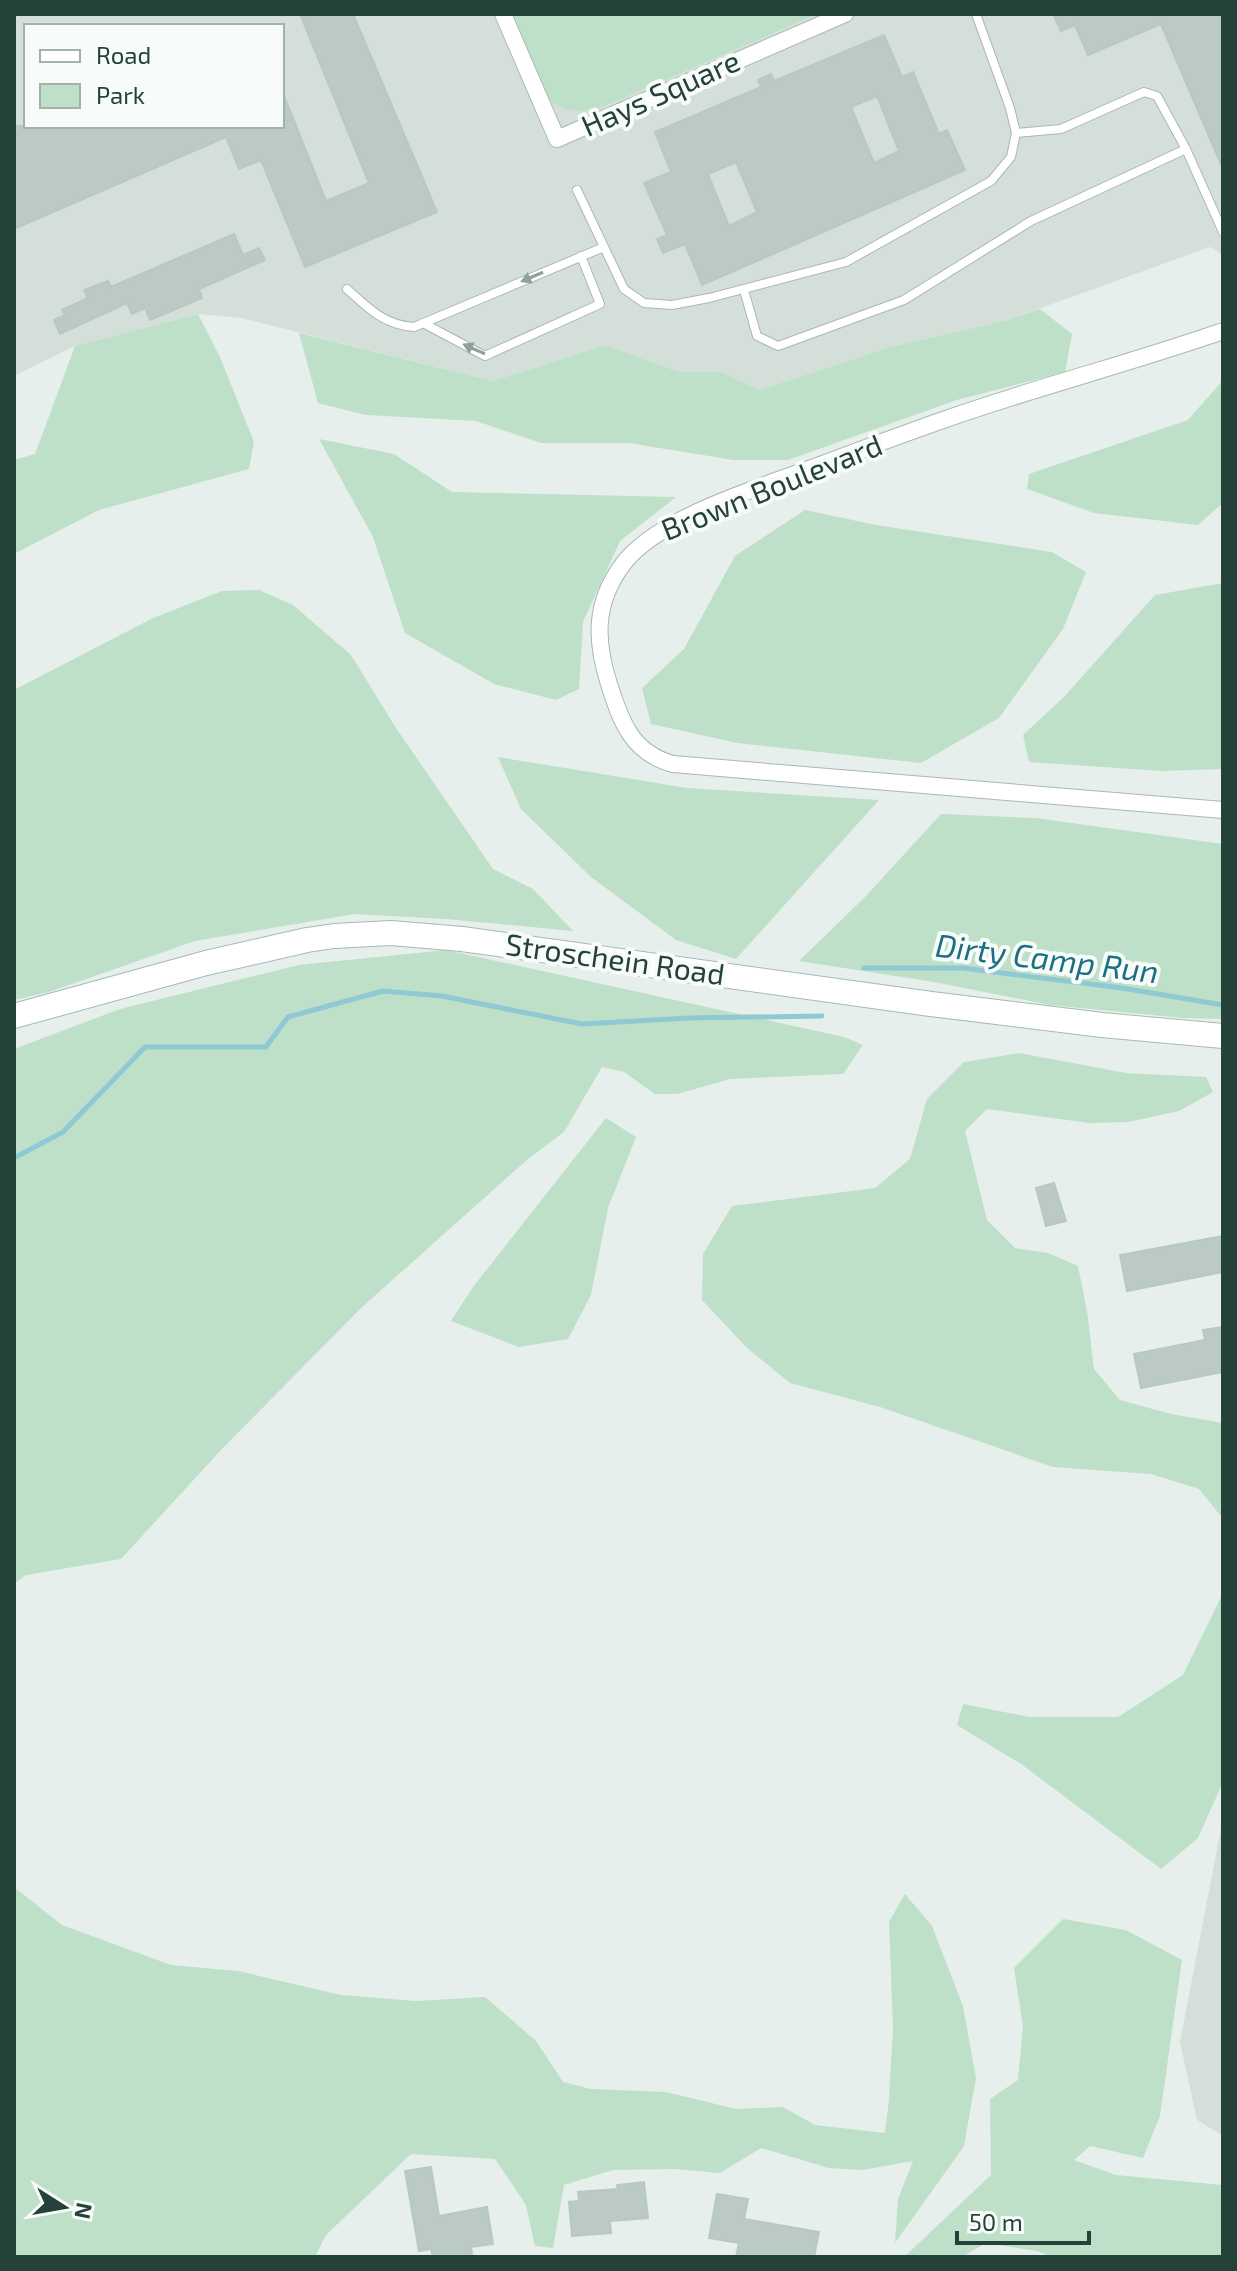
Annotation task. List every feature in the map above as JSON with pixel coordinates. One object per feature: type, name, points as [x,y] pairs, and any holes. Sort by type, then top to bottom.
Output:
[{"type":"street","name":"Hays Square","points":[[503,14],[557,139],[845,14]]},
{"type":"street","name":"Brown Boulevard","points":[[1223,331],[947,418],[692,516],[648,539],[624,562],[606,591],[598,624],[602,662],[617,709],[641,749],[655,759],[673,764],[1223,810]]},
{"type":"street","name":"Stroschein Road","points":[[14,1016],[277,946],[334,936],[391,933],[477,941],[1071,1022],[1223,1036]]},
{"type":"lane","points":[[577,190],[624,289],[644,303],[672,305],[744,290],[846,262],[991,181],[1011,157],[1016,133],[1010,108],[976,14]]},
{"type":"lane","points":[[1016,133],[1061,129],[1144,92],[1157,96],[1186,149],[1223,232]]},
{"type":"lane","points":[[744,290],[757,336],[778,346],[904,300],[1031,221],[1186,149]]},
{"type":"lane","points":[[1213,210],[1223,205]]},
{"type":"lane","points":[[347,289],[378,317],[399,326],[414,327],[604,247]]},
{"type":"lane","points":[[423,323],[485,356],[600,304],[581,256]]},
{"type":"shaded area","points":[[14,14],[1223,14],[1223,255],[1210,247],[1008,320],[890,347],[759,390],[722,372],[679,372],[606,345],[493,381],[241,318],[198,314],[75,346],[14,376]]},
{"type":"shaded area","points":[[1223,1818],[1223,2136],[1197,2120],[1180,2042]]},
{"type":"green space","points":[[512,14],[817,14],[595,110],[581,111],[563,108],[547,97]]},
{"type":"green space","points":[[1040,309],[1072,334],[1065,372],[957,400],[788,460],[733,460],[629,443],[541,443],[476,421],[366,415],[318,403],[299,333],[493,381],[606,345],[679,372],[722,372],[759,390],[890,347],[1008,320]]},
{"type":"green space","points":[[198,314],[220,357],[254,442],[249,469],[99,510],[14,554],[14,460],[35,454],[75,346]]},
{"type":"green space","points":[[1223,380],[1223,503],[1198,525],[1094,513],[1027,489],[1029,474],[1188,420]]},
{"type":"green space","points":[[319,439],[394,454],[452,492],[676,497],[620,541],[583,622],[579,689],[556,700],[494,684],[405,633],[373,537]]},
{"type":"green space","points":[[805,510],[876,525],[1052,552],[1086,572],[1063,629],[999,718],[921,763],[737,743],[651,724],[642,688],[684,649],[735,556]]},
{"type":"green space","points":[[1223,583],[1223,769],[1162,771],[1029,762],[1023,735],[1063,698],[1155,595]]},
{"type":"green space","points":[[259,590],[293,605],[351,655],[396,728],[493,869],[533,889],[573,931],[355,914],[195,941],[49,992],[14,1000],[14,690],[153,618],[222,591]]},
{"type":"green space","points":[[498,757],[687,788],[879,800],[736,959],[676,940],[591,877],[521,809]]},
{"type":"green space","points":[[941,814],[1036,818],[1223,844],[1223,1019],[1050,1005],[934,982],[799,961],[866,896]]},
{"type":"green space","points":[[446,950],[844,1037],[863,1045],[843,1074],[730,1079],[677,1094],[655,1094],[624,1072],[602,1067],[564,1132],[528,1159],[361,1308],[220,1451],[121,1559],[26,1575],[14,1584],[14,1049],[120,1009],[299,965]]},
{"type":"green space","points":[[1019,1053],[1126,1073],[1206,1077],[1213,1092],[1179,1111],[1128,1122],[1089,1123],[987,1109],[965,1131],[987,1220],[1015,1248],[1048,1253],[1078,1266],[1094,1369],[1120,1400],[1171,1414],[1223,1423],[1223,1519],[1199,1489],[1151,1474],[1053,1467],[880,1407],[790,1383],[747,1348],[702,1300],[703,1254],[732,1206],[875,1188],[910,1159],[927,1099],[964,1062]]},
{"type":"green space","points":[[606,1118],[636,1137],[608,1208],[591,1295],[568,1339],[519,1347],[451,1321],[473,1287]]},
{"type":"green space","points":[[1223,1593],[1223,1782],[1198,1838],[1161,1869],[1021,1764],[957,1725],[963,1704],[1030,1717],[1118,1717],[1183,1675]]},
{"type":"green space","points":[[14,1887],[62,1925],[171,1965],[238,1971],[341,1995],[416,2001],[485,1997],[536,2041],[563,2082],[591,2089],[666,2092],[736,2109],[783,2107],[815,2125],[885,2133],[893,2027],[889,1922],[905,1894],[932,1926],[963,2006],[976,2078],[964,2146],[895,2243],[898,2199],[913,2161],[862,2170],[829,2168],[761,2148],[720,2173],[674,2169],[613,2170],[564,2185],[553,2248],[535,2246],[526,2205],[495,2159],[411,2154],[326,2235],[315,2257],[14,2257]]},
{"type":"green space","points":[[1063,1919],[1126,1930],[1182,1960],[1160,2116],[1143,2158],[1090,2146],[1074,2160],[1116,2175],[1223,2185],[1223,2257],[1052,2257],[1037,2251],[986,2243],[962,2257],[904,2257],[991,2175],[990,2099],[1018,2080],[1023,2026],[1014,1968]]},
{"type":"building","points":[[300,14],[353,14],[437,212],[305,267],[261,160],[239,169],[226,137],[14,229],[14,126],[284,128],[284,96],[326,201],[369,183]]},
{"type":"building","points":[[1053,14],[1223,14],[1223,169],[1161,24],[1088,55],[1075,25],[1061,31]]},
{"type":"building","points":[[884,35],[902,77],[913,72],[939,134],[947,130],[965,170],[702,285],[685,244],[663,253],[657,239],[667,235],[644,183],[671,172],[655,132],[761,87],[758,80],[771,74],[774,81]],"holes":[[[877,96],[899,151],[874,163],[851,107]],[[736,162],[757,212],[729,226],[708,174]]]},
{"type":"building","points":[[234,234],[243,255],[259,248],[265,260],[199,289],[202,298],[150,320],[145,308],[132,314],[127,303],[60,334],[54,320],[65,315],[62,310],[88,298],[84,290],[108,281],[111,287]]},
{"type":"building","points":[[1054,1183],[1066,1221],[1046,1226],[1036,1188]]},
{"type":"building","points":[[1223,1236],[1223,1272],[1127,1291],[1120,1255]]},
{"type":"building","points":[[1223,1327],[1223,1372],[1141,1388],[1134,1354],[1205,1340],[1203,1330]]},
{"type":"building","points":[[431,2167],[439,2216],[487,2207],[493,2244],[471,2247],[472,2255],[461,2257],[433,2257],[431,2249],[419,2251],[405,2171]]},
{"type":"building","points":[[644,2182],[648,2218],[610,2221],[611,2233],[572,2236],[569,2202],[579,2201],[578,2192],[618,2189],[617,2185]]},
{"type":"building","points":[[717,2194],[748,2199],[744,2219],[819,2232],[814,2257],[736,2257],[739,2243],[709,2238]]},
{"type":"waterway","name":"Dirty Camp Run","points":[[864,968],[963,968],[1122,988],[1223,1005]]},
{"type":"waterway","name":"Dirty Camp Run","points":[[14,1158],[63,1132],[145,1047],[266,1047],[288,1017],[383,991],[442,996],[582,1024],[689,1018],[822,1016]]}]
